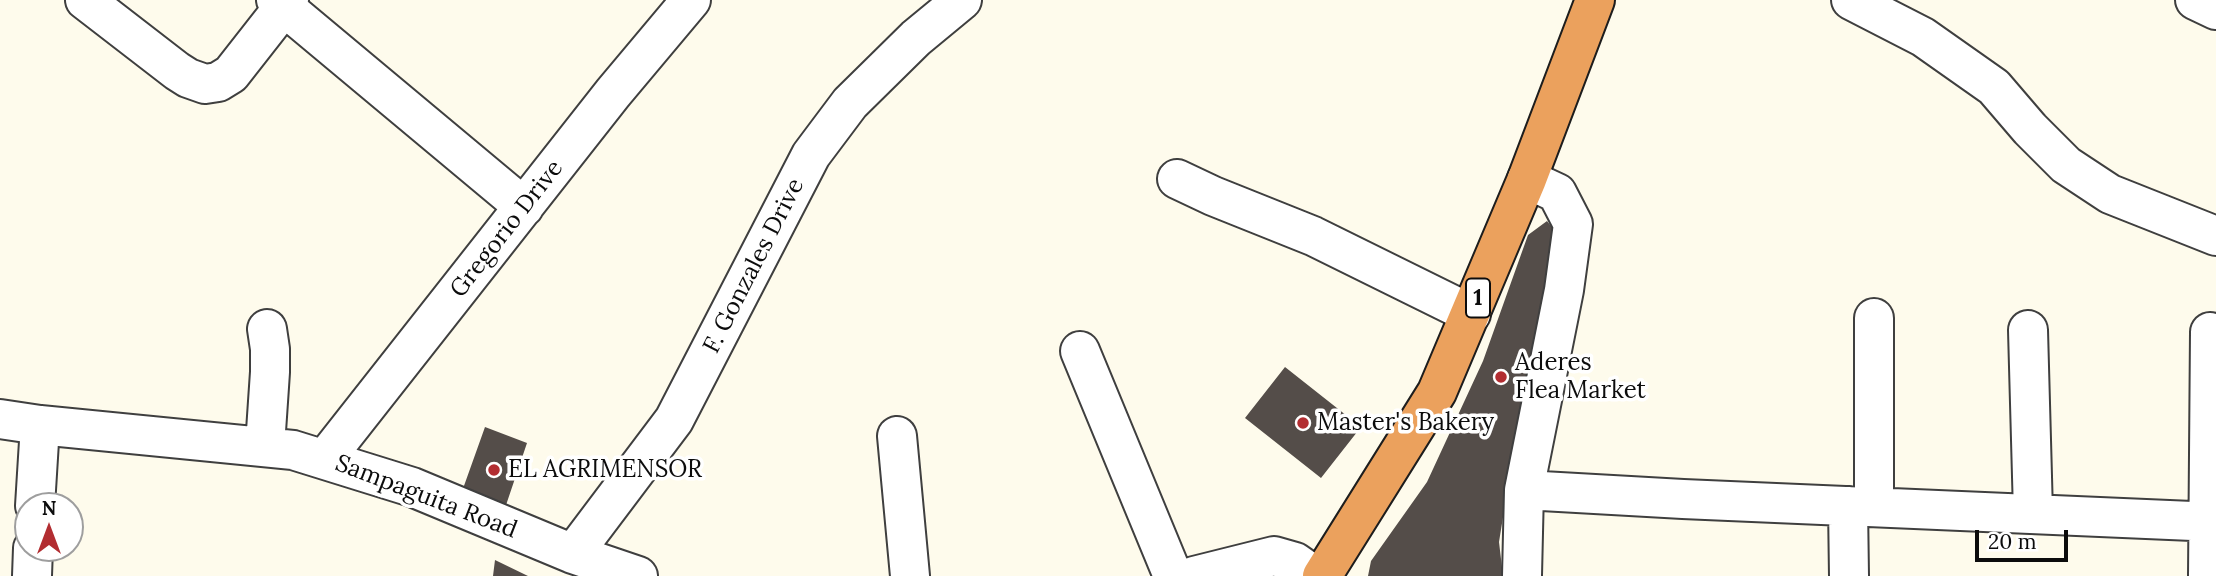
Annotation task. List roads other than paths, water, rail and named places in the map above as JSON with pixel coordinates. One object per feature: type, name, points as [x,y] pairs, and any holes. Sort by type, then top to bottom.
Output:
[{"type":"highway","name":"1","points":[[1322,576],[1437,392],[1527,179],[1595,0]]},
{"type":"street","points":[[85,0],[177,71],[205,84],[218,82],[231,74],[283,2],[524,207]]},
{"type":"street","name":"Gregorio Drive","points":[[325,459],[613,93],[691,0]]},
{"type":"street","name":"F. Gonzales Drive","points":[[573,554],[674,420],[811,155],[850,103],[916,38],[962,0]]},
{"type":"street","points":[[1851,0],[1923,37],[1994,87],[2066,165],[2110,194],[2216,236]]},
{"type":"street","points":[[2195,0],[2216,10]]},
{"type":"street","points":[[1177,179],[1313,236],[1471,314]]},
{"type":"street","points":[[1522,576],[1524,490],[1564,290],[1573,224],[1557,193],[1527,179]]},
{"type":"street","points":[[1849,576],[1861,506],[1874,318]]},
{"type":"street","points":[[265,446],[270,372],[267,328]]},
{"type":"street","points":[[2028,330],[2033,513]]},
{"type":"street","points":[[2208,576],[2212,522],[2210,332]]},
{"type":"street","points":[[1080,351],[1173,576]]},
{"type":"street","name":"Sampaguita Road","points":[[0,419],[293,450],[412,487],[573,554],[638,576]]},
{"type":"street","points":[[37,492],[40,425]]},
{"type":"street","points":[[897,436],[910,576]]},
{"type":"street","points":[[1524,490],[2212,522]]},
{"type":"street","points":[[1194,576],[1274,556],[1295,562],[1315,576]]},
{"type":"place","name":"Aderes Flea Market","points":[[1501,377]]},
{"type":"place","name":"Master's Bakery","points":[[1303,423]]},
{"type":"place","name":"EL AGRIMENSOR","points":[[494,470]]}]
